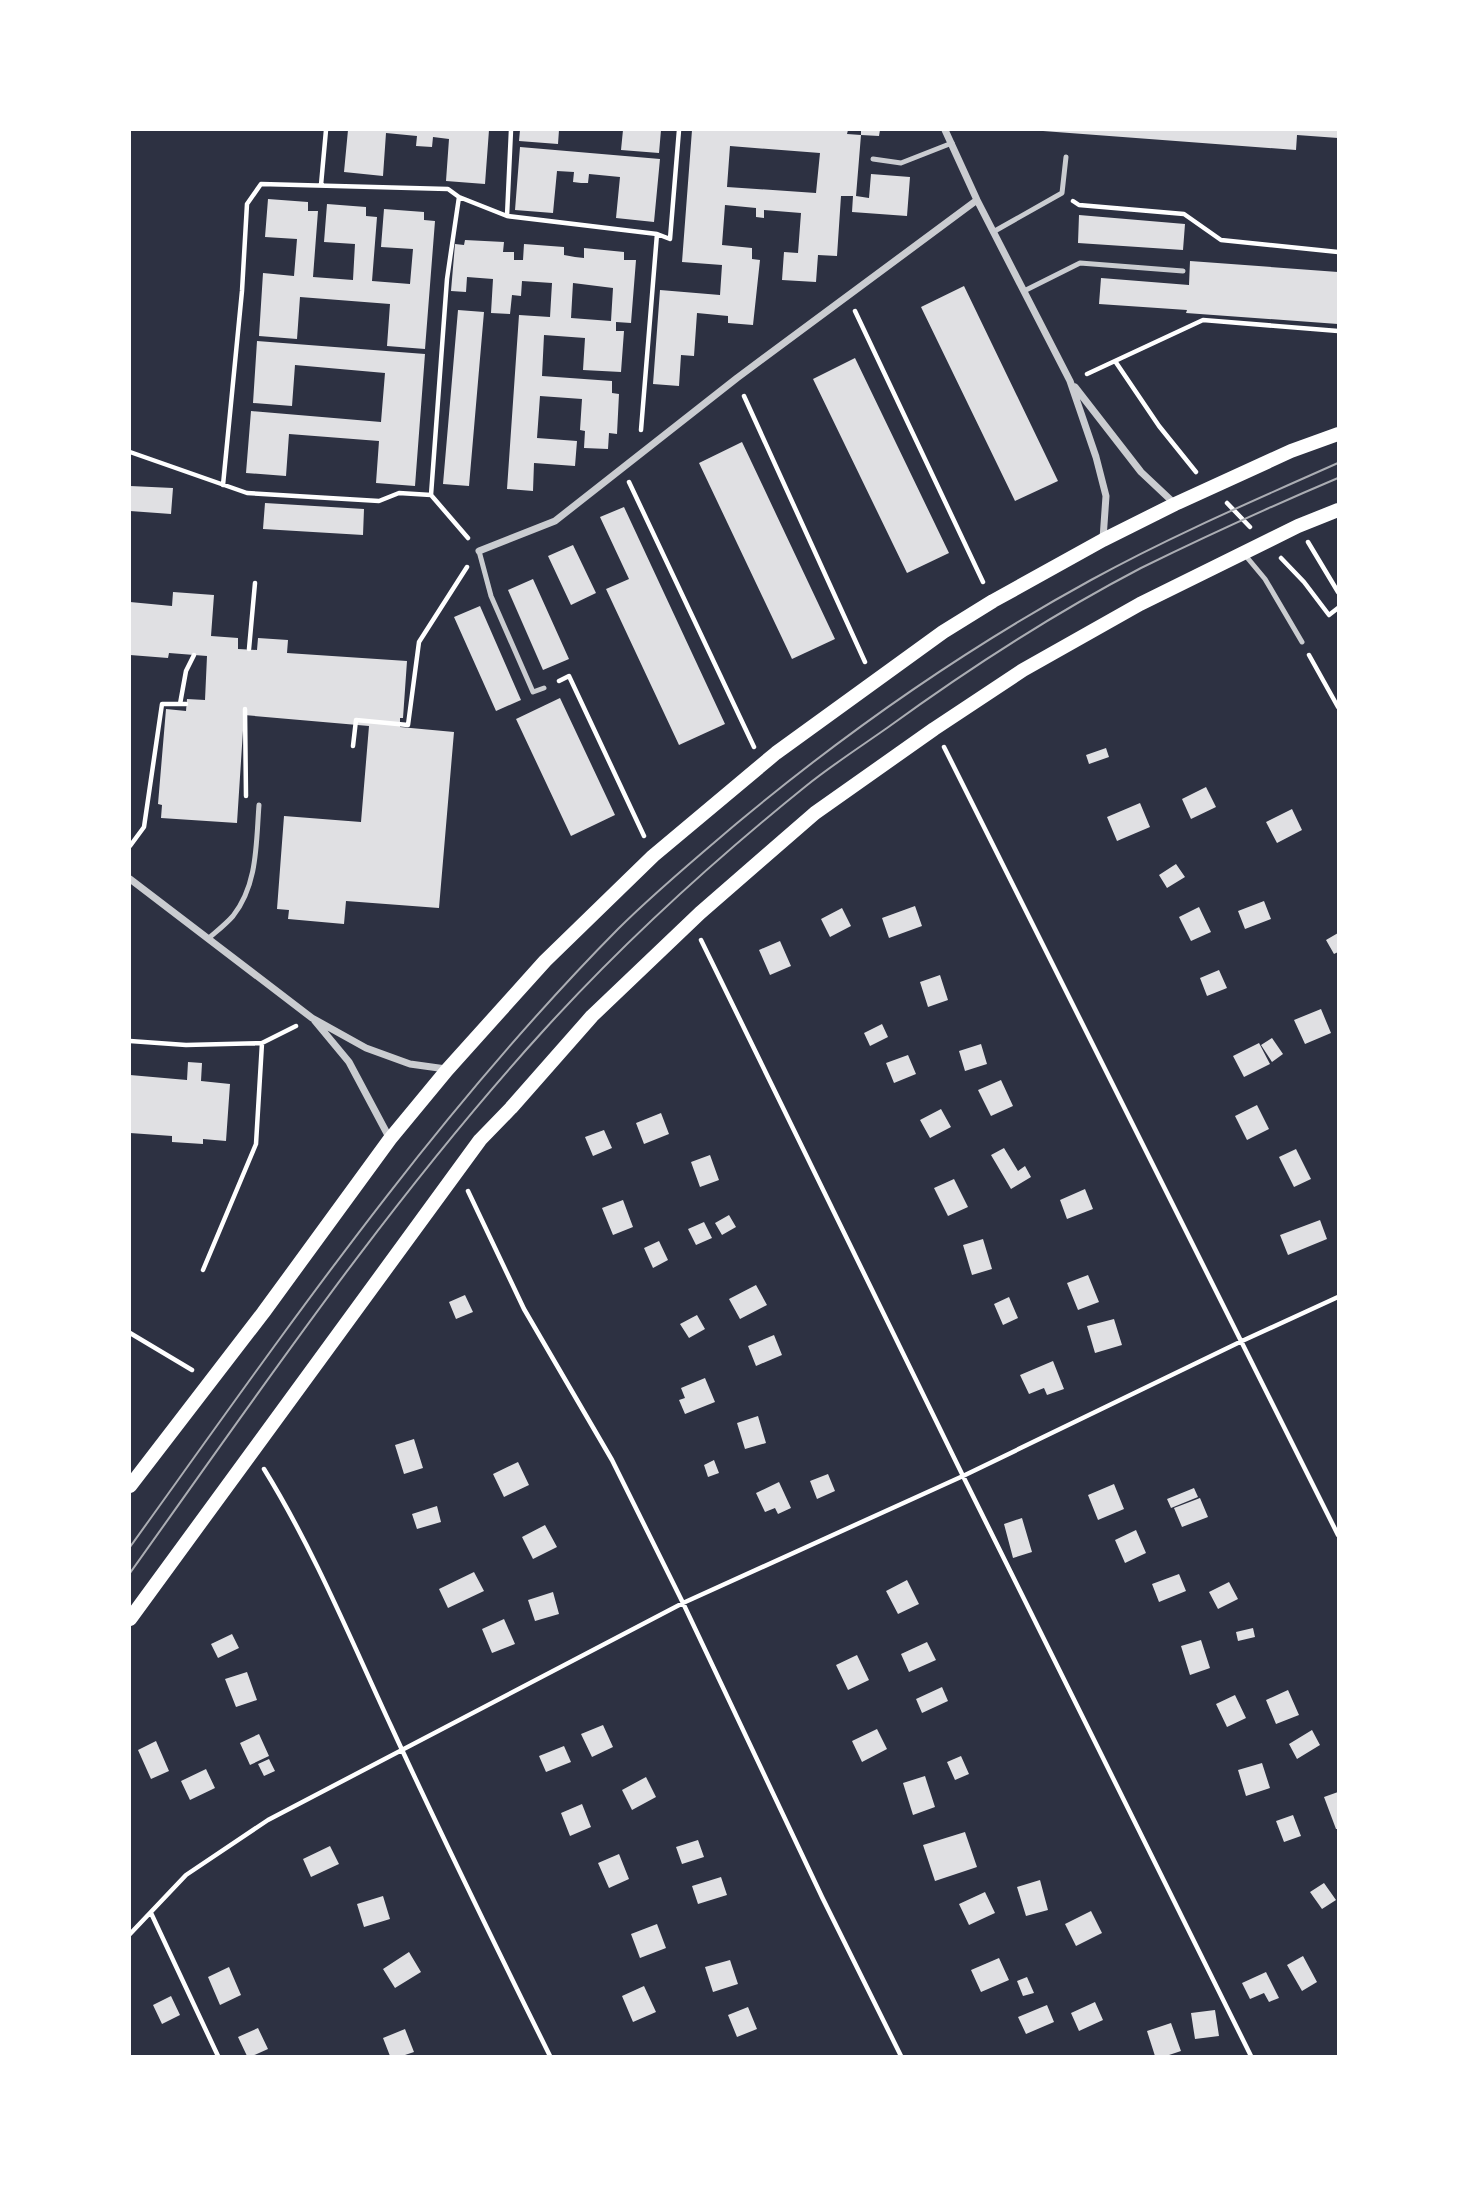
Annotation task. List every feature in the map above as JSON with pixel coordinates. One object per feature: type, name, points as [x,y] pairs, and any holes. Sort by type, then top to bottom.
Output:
[{"type":"main road","points":[[130,1486],[390,1139],[447,1070],[545,961],[653,856],[762,765],[874,681],[943,632],[993,601],[1175,504],[1291,451],[1339,434]]},
{"type":"main road","points":[[130,1619],[480,1140],[592,1016],[691,921],[815,813],[1023,670],[1140,604],[1298,526],[1339,510]]},
{"type":"street","points":[[946,130],[993,232],[1070,381],[1096,457],[1105,496],[1103,540]]},
{"type":"street","points":[[478,551],[555,521],[737,378],[978,200]]},
{"type":"street","points":[[1070,381],[1140,472],[1175,504]]},
{"type":"street","points":[[130,880],[312,1018],[366,1048],[410,1064],[447,1070]]},
{"type":"street","points":[[312,1018],[349,1062],[390,1139]]},
{"type":"lane","points":[[873,159],[901,163],[952,143]]},
{"type":"lane","points":[[993,232],[1062,192],[1066,157]]},
{"type":"lane","points":[[1024,291],[1080,263],[1183,271]]},
{"type":"lane","points":[[478,551],[491,596],[533,692],[544,688]]},
{"type":"lane","points":[[1243,553],[1265,579],[1302,642]]},
{"type":"lane","points":[[209,938],[231,918],[242,903],[251,883],[259,805]]},
{"type":"path","points":[[321,185],[326,130]]},
{"type":"path","points":[[507,216],[511,130]]},
{"type":"path","points":[[223,485],[242,292],[247,204],[261,184],[447,189],[459,197],[507,216],[657,234],[670,239],[679,130]]},
{"type":"path","points":[[1062,192],[1079,205],[1184,214],[1221,240],[1339,252]]},
{"type":"path","points":[[353,746],[356,720],[408,725],[419,642],[478,551],[431,495],[447,279],[459,197]]},
{"type":"path","points":[[639,456],[657,234]]},
{"type":"path","points":[[848,297],[993,601]]},
{"type":"path","points":[[1070,381],[1203,320],[1339,331]]},
{"type":"path","points":[[1115,361],[1141,401],[1191,467]]},
{"type":"path","points":[[737,378],[874,681]]},
{"type":"path","points":[[130,452],[247,493],[379,501],[399,493],[431,495]]},
{"type":"path","points":[[622,469],[762,765]]},
{"type":"path","points":[[1298,526],[1339,592]]},
{"type":"path","points":[[1304,582],[1329,615],[1339,608]]},
{"type":"path","points":[[249,649],[255,583]]},
{"type":"path","points":[[1302,642],[1339,708]]},
{"type":"path","points":[[130,846],[144,827],[162,704],[183,704],[186,671],[194,655]]},
{"type":"path","points":[[544,688],[569,676],[653,856]]},
{"type":"path","points":[[245,709],[246,795],[259,805]]},
{"type":"path","points":[[934,729],[955,766],[1339,1535]]},
{"type":"path","points":[[691,921],[1251,2056]]},
{"type":"path","points":[[130,1041],[186,1045],[262,1043],[312,1018]]},
{"type":"path","points":[[203,1270],[256,1144],[262,1043]]},
{"type":"path","points":[[458,1170],[524,1309],[612,1461],[901,2056]]},
{"type":"path","points":[[130,1934],[186,1875],[268,1820],[683,1603],[963,1476],[1339,1297]]},
{"type":"path","points":[[130,1333],[210,1381]]},
{"type":"path","points":[[253,1450],[280,1494],[315,1565],[550,2056]]},
{"type":"path","points":[[151,1913],[218,2056]]},
{"type":"building","points":[[348,130],[489,130],[485,184],[446,181],[449,139],[433,137],[432,147],[416,146],[417,136],[386,133],[383,176],[344,172]]},
{"type":"building","points":[[520,130],[559,130],[558,144],[519,141]]},
{"type":"building","points":[[623,130],[661,130],[659,153],[621,150]]},
{"type":"building","points":[[692,130],[848,130],[847,134],[861,135],[856,196],[869,198],[871,174],[910,177],[907,216],[852,212],[853,196],[841,196],[837,256],[818,255],[816,282],[782,280],[784,252],[798,253],[801,213],[764,210],[764,218],[756,217],[756,208],[725,205],[722,245],[752,248],[752,259],[760,260],[753,325],[728,323],[728,316],[697,313],[694,356],[681,355],[679,386],[653,384],[660,290],[720,295],[722,265],[682,262]],"holes":[[[730,146],[820,153],[816,193],[727,187]]]},
{"type":"building","points":[[861,130],[880,130],[879,136],[861,135]]},
{"type":"building","points":[[1043,130],[1338,130],[1338,138],[1297,135],[1296,150]]},
{"type":"building","points":[[520,147],[660,159],[654,222],[616,218],[620,177],[589,174],[588,183],[581,183],[573,182],[574,172],[557,171],[553,213],[515,210]]},
{"type":"building","points":[[268,199],[308,202],[308,211],[318,211],[313,277],[353,280],[355,244],[324,242],[327,204],[366,207],[366,216],[377,217],[372,281],[410,284],[413,249],[381,247],[384,209],[424,212],[424,220],[435,221],[425,349],[387,346],[390,304],[300,297],[297,339],[259,336],[263,273],[294,276],[297,239],[265,237]]},
{"type":"building","points":[[1079,215],[1185,224],[1183,250],[1078,243]]},
{"type":"building","points":[[465,240],[504,242],[503,252],[514,252],[514,260],[523,260],[524,244],[564,247],[564,255],[584,258],[584,248],[624,252],[624,260],[636,260],[631,323],[616,322],[616,331],[624,331],[621,372],[583,370],[585,338],[544,335],[542,376],[612,381],[612,393],[619,394],[617,434],[609,433],[608,449],[584,448],[585,431],[580,430],[582,399],[540,396],[537,438],[577,441],[575,466],[534,463],[533,491],[507,489],[519,315],[550,317],[552,283],[522,281],[521,296],[512,295],[510,314],[491,313],[493,279],[467,277],[466,292],[451,291],[455,244],[464,245]],"holes":[[[573,283],[613,288],[611,321],[571,318]]]},
{"type":"building","points":[[1190,261],[1338,272],[1338,324],[1099,304],[1101,278],[1189,285]]},
{"type":"building","points":[[964,286],[1058,481],[1015,501],[921,307]]},
{"type":"building","points":[[458,310],[484,312],[469,486],[443,484]]},
{"type":"building","points":[[257,341],[425,354],[415,486],[376,483],[379,441],[289,434],[286,476],[246,473],[251,411],[381,422],[385,373],[295,365],[292,406],[253,403]]},
{"type":"building","points":[[855,358],[949,553],[907,573],[813,379]]},
{"type":"building","points":[[742,442],[835,639],[792,659],[699,463]]},
{"type":"building","points":[[130,486],[173,488],[171,514],[130,511]]},
{"type":"building","points":[[265,503],[364,509],[363,535],[263,529]]},
{"type":"building","points":[[624,507],[725,724],[679,745],[606,589],[629,579],[600,517]]},
{"type":"building","points":[[573,545],[596,593],[571,605],[548,556]]},
{"type":"building","points":[[533,579],[569,659],[543,670],[508,590]]},
{"type":"building","points":[[173,592],[214,595],[211,636],[238,638],[238,649],[257,650],[258,638],[288,640],[287,653],[407,661],[400,727],[454,732],[439,908],[346,901],[344,924],[288,919],[289,910],[277,909],[284,816],[361,822],[369,726],[244,715],[237,823],[161,818],[162,805],[158,804],[166,709],[186,711],[187,699],[205,700],[207,656],[169,653],[168,658],[130,655],[130,602],[172,606]]},
{"type":"building","points":[[480,606],[521,700],[496,711],[454,617]]},
{"type":"building","points":[[560,698],[615,815],[571,836],[516,719]]},
{"type":"building","points":[[1106,748],[1109,757],[1089,764],[1086,755]]},
{"type":"building","points":[[1206,787],[1216,807],[1191,819],[1182,799]]},
{"type":"building","points":[[1140,803],[1150,827],[1117,841],[1107,817]]},
{"type":"building","points":[[1292,809],[1302,830],[1277,843],[1266,822]]},
{"type":"building","points":[[1176,864],[1185,877],[1167,888],[1159,875]]},
{"type":"building","points":[[1264,901],[1271,919],[1245,929],[1238,911]]},
{"type":"building","points":[[915,906],[922,926],[889,938],[882,918]]},
{"type":"building","points":[[1199,907],[1211,932],[1191,941],[1179,917]]},
{"type":"building","points":[[842,908],[851,926],[830,937],[821,919]]},
{"type":"building","points":[[1338,933],[1338,952],[1334,954],[1326,940]]},
{"type":"building","points":[[780,941],[791,966],[770,975],[759,950]]},
{"type":"building","points":[[1219,970],[1227,988],[1207,996],[1200,978]]},
{"type":"building","points":[[940,975],[948,1000],[928,1007],[920,982]]},
{"type":"building","points":[[1321,1009],[1331,1033],[1305,1044],[1294,1020]]},
{"type":"building","points":[[882,1024],[888,1037],[870,1046],[864,1033]]},
{"type":"building","points":[[1272,1038],[1283,1054],[1272,1062],[1261,1045]]},
{"type":"building","points":[[1259,1043],[1270,1064],[1244,1077],[1233,1056]]},
{"type":"building","points":[[981,1044],[987,1064],[965,1071],[959,1051]]},
{"type":"building","points":[[908,1055],[916,1074],[894,1083],[886,1063]]},
{"type":"building","points":[[188,1062],[202,1063],[201,1081],[230,1084],[226,1141],[203,1139],[203,1144],[172,1142],[172,1136],[130,1133],[130,1075],[187,1080]]},
{"type":"building","points":[[1001,1080],[1013,1106],[991,1116],[978,1090]]},
{"type":"building","points":[[1257,1105],[1269,1129],[1247,1140],[1235,1116]]},
{"type":"building","points":[[941,1109],[951,1127],[930,1138],[920,1120]]},
{"type":"building","points":[[661,1113],[669,1134],[644,1144],[636,1123]]},
{"type":"building","points":[[604,1130],[612,1148],[593,1156],[585,1137]]},
{"type":"building","points":[[1004,1148],[1018,1171],[1025,1166],[1031,1177],[1011,1189],[991,1155]]},
{"type":"building","points":[[1296,1149],[1311,1179],[1294,1187],[1279,1157]]},
{"type":"building","points":[[710,1155],[719,1180],[700,1187],[691,1162]]},
{"type":"building","points":[[954,1179],[968,1207],[948,1216],[934,1188]]},
{"type":"building","points":[[1085,1189],[1093,1209],[1067,1219],[1060,1200]]},
{"type":"building","points":[[623,1200],[633,1227],[613,1235],[602,1208]]},
{"type":"building","points":[[729,1215],[736,1227],[722,1235],[715,1223]]},
{"type":"building","points":[[1320,1220],[1327,1239],[1288,1255],[1280,1235]]},
{"type":"building","points":[[704,1222],[712,1238],[696,1245],[688,1229]]},
{"type":"building","points":[[983,1239],[992,1269],[972,1275],[963,1245]]},
{"type":"building","points":[[659,1241],[668,1260],[653,1268],[644,1248]]},
{"type":"building","points":[[1088,1275],[1099,1302],[1078,1310],[1067,1283]]},
{"type":"building","points":[[756,1285],[767,1305],[740,1319],[729,1299]]},
{"type":"building","points":[[465,1295],[473,1312],[456,1319],[449,1302]]},
{"type":"building","points":[[1009,1297],[1018,1318],[1003,1325],[994,1304]]},
{"type":"building","points":[[697,1315],[705,1329],[689,1338],[680,1324]]},
{"type":"building","points":[[1114,1319],[1122,1345],[1095,1353],[1087,1326]]},
{"type":"building","points":[[774,1335],[782,1355],[756,1366],[748,1346]]},
{"type":"building","points":[[1053,1361],[1064,1389],[1047,1395],[1044,1388],[1029,1394],[1020,1375]]},
{"type":"building","points":[[705,1378],[715,1402],[685,1414],[679,1400],[685,1398],[681,1388]]},
{"type":"building","points":[[758,1416],[766,1443],[745,1449],[737,1423]]},
{"type":"building","points":[[414,1439],[423,1468],[404,1474],[395,1445]]},
{"type":"building","points":[[714,1460],[719,1473],[708,1477],[704,1465]]},
{"type":"building","points":[[518,1462],[529,1485],[504,1497],[493,1474]]},
{"type":"building","points":[[828,1474],[835,1491],[817,1499],[810,1481]]},
{"type":"building","points":[[779,1482],[791,1508],[778,1514],[775,1508],[765,1512],[756,1493]]},
{"type":"building","points":[[1114,1484],[1124,1509],[1098,1520],[1088,1495]]},
{"type":"building","points":[[1194,1488],[1198,1497],[1171,1508],[1167,1499]]},
{"type":"building","points":[[1200,1498],[1208,1517],[1182,1527],[1174,1508]]},
{"type":"building","points":[[437,1506],[441,1522],[417,1529],[412,1514]]},
{"type":"building","points":[[1022,1518],[1032,1552],[1013,1558],[1004,1524]]},
{"type":"building","points":[[545,1525],[557,1547],[533,1559],[522,1537]]},
{"type":"building","points":[[1136,1530],[1146,1553],[1125,1563],[1115,1540]]},
{"type":"building","points":[[474,1572],[484,1591],[448,1608],[439,1589]]},
{"type":"building","points":[[1179,1574],[1186,1591],[1159,1602],[1152,1584]]},
{"type":"building","points":[[907,1580],[919,1604],[898,1614],[886,1591]]},
{"type":"building","points":[[1229,1582],[1238,1599],[1218,1609],[1209,1592]]},
{"type":"building","points":[[553,1592],[559,1614],[535,1621],[528,1600]]},
{"type":"building","points":[[504,1619],[515,1644],[492,1653],[482,1629]]},
{"type":"building","points":[[1253,1628],[1255,1637],[1238,1641],[1236,1632]]},
{"type":"building","points":[[232,1634],[239,1648],[218,1658],[211,1644]]},
{"type":"building","points":[[1201,1640],[1210,1668],[1190,1675],[1181,1646]]},
{"type":"building","points":[[927,1642],[936,1660],[909,1672],[901,1654]]},
{"type":"building","points":[[857,1655],[869,1680],[848,1690],[836,1665]]},
{"type":"building","points":[[247,1672],[257,1700],[236,1707],[225,1679]]},
{"type":"building","points":[[942,1687],[948,1701],[922,1713],[916,1699]]},
{"type":"building","points":[[1288,1690],[1299,1715],[1276,1724],[1266,1700]]},
{"type":"building","points":[[1235,1695],[1246,1718],[1227,1727],[1216,1704]]},
{"type":"building","points":[[603,1725],[613,1747],[592,1757],[581,1734]]},
{"type":"building","points":[[877,1729],[887,1749],[862,1762],[852,1741]]},
{"type":"building","points":[[1312,1730],[1320,1745],[1297,1759],[1289,1744]]},
{"type":"building","points":[[259,1734],[269,1756],[250,1765],[240,1743]]},
{"type":"building","points":[[156,1741],[169,1771],[151,1779],[138,1750]]},
{"type":"building","points":[[564,1746],[571,1762],[546,1772],[539,1756]]},
{"type":"building","points":[[961,1756],[969,1774],[955,1780],[947,1762]]},
{"type":"building","points":[[269,1759],[275,1771],[264,1776],[258,1764]]},
{"type":"building","points":[[1262,1763],[1270,1788],[1246,1796],[1238,1770]]},
{"type":"building","points":[[206,1769],[215,1788],[190,1800],[181,1781]]},
{"type":"building","points":[[925,1776],[935,1807],[913,1815],[903,1783]]},
{"type":"building","points":[[646,1777],[656,1797],[632,1810],[622,1790]]},
{"type":"building","points":[[1338,1792],[1338,1829],[1336,1829],[1324,1797]]},
{"type":"building","points":[[582,1804],[591,1827],[570,1836],[561,1813]]},
{"type":"building","points":[[1293,1815],[1301,1836],[1284,1842],[1276,1821]]},
{"type":"building","points":[[965,1832],[977,1867],[935,1881],[923,1845]]},
{"type":"building","points":[[698,1840],[704,1857],[682,1864],[676,1847]]},
{"type":"building","points":[[330,1846],[339,1864],[311,1877],[303,1859]]},
{"type":"building","points":[[619,1854],[629,1879],[609,1888],[598,1863]]},
{"type":"building","points":[[721,1877],[727,1895],[698,1904],[692,1886]]},
{"type":"building","points":[[1040,1880],[1048,1910],[1026,1916],[1017,1887]]},
{"type":"building","points":[[1324,1883],[1336,1900],[1322,1909],[1310,1892]]},
{"type":"building","points":[[985,1892],[995,1913],[969,1925],[959,1904]]},
{"type":"building","points":[[383,1896],[390,1919],[364,1927],[357,1904]]},
{"type":"building","points":[[1091,1911],[1102,1933],[1076,1946],[1065,1924]]},
{"type":"building","points":[[657,1924],[666,1948],[640,1958],[631,1934]]},
{"type":"building","points":[[409,1952],[421,1972],[395,1988],[383,1969]]},
{"type":"building","points":[[1303,1956],[1317,1982],[1302,1991],[1287,1965]]},
{"type":"building","points":[[999,1958],[1009,1980],[981,1992],[971,1970]]},
{"type":"building","points":[[730,1960],[738,1984],[713,1992],[705,1967]]},
{"type":"building","points":[[229,1967],[241,1995],[220,2005],[208,1977]]},
{"type":"building","points":[[1266,1972],[1279,1998],[1269,2002],[1264,1993],[1250,1999],[1242,1983]]},
{"type":"building","points":[[1027,1977],[1034,1993],[1023,1996],[1017,1981]]},
{"type":"building","points":[[644,1986],[656,2012],[633,2022],[622,1996]]},
{"type":"building","points":[[171,1996],[180,2015],[162,2024],[153,2005]]},
{"type":"building","points":[[1095,2002],[1103,2020],[1079,2031],[1071,2013]]},
{"type":"building","points":[[1047,2005],[1054,2022],[1026,2034],[1018,2017]]},
{"type":"building","points":[[748,2007],[757,2029],[737,2037],[728,2015]]},
{"type":"building","points":[[1215,2010],[1219,2036],[1195,2039],[1191,2013]]},
{"type":"building","points":[[1171,2023],[1181,2051],[1155,2056],[1147,2031]]},
{"type":"building","points":[[258,2028],[268,2049],[247,2056],[238,2037]]},
{"type":"building","points":[[405,2029],[414,2052],[390,2056],[383,2038]]},
{"type":"tram line","points":[[130,1547],[362,1228],[485,1074],[618,929],[661,888],[820,757],[908,693],[998,634],[1152,548],[1338,463]]},
{"type":"tram line","points":[[130,1573],[329,1295],[433,1160],[574,997],[703,873],[826,771],[1011,643],[1141,568],[1338,478]]}]
